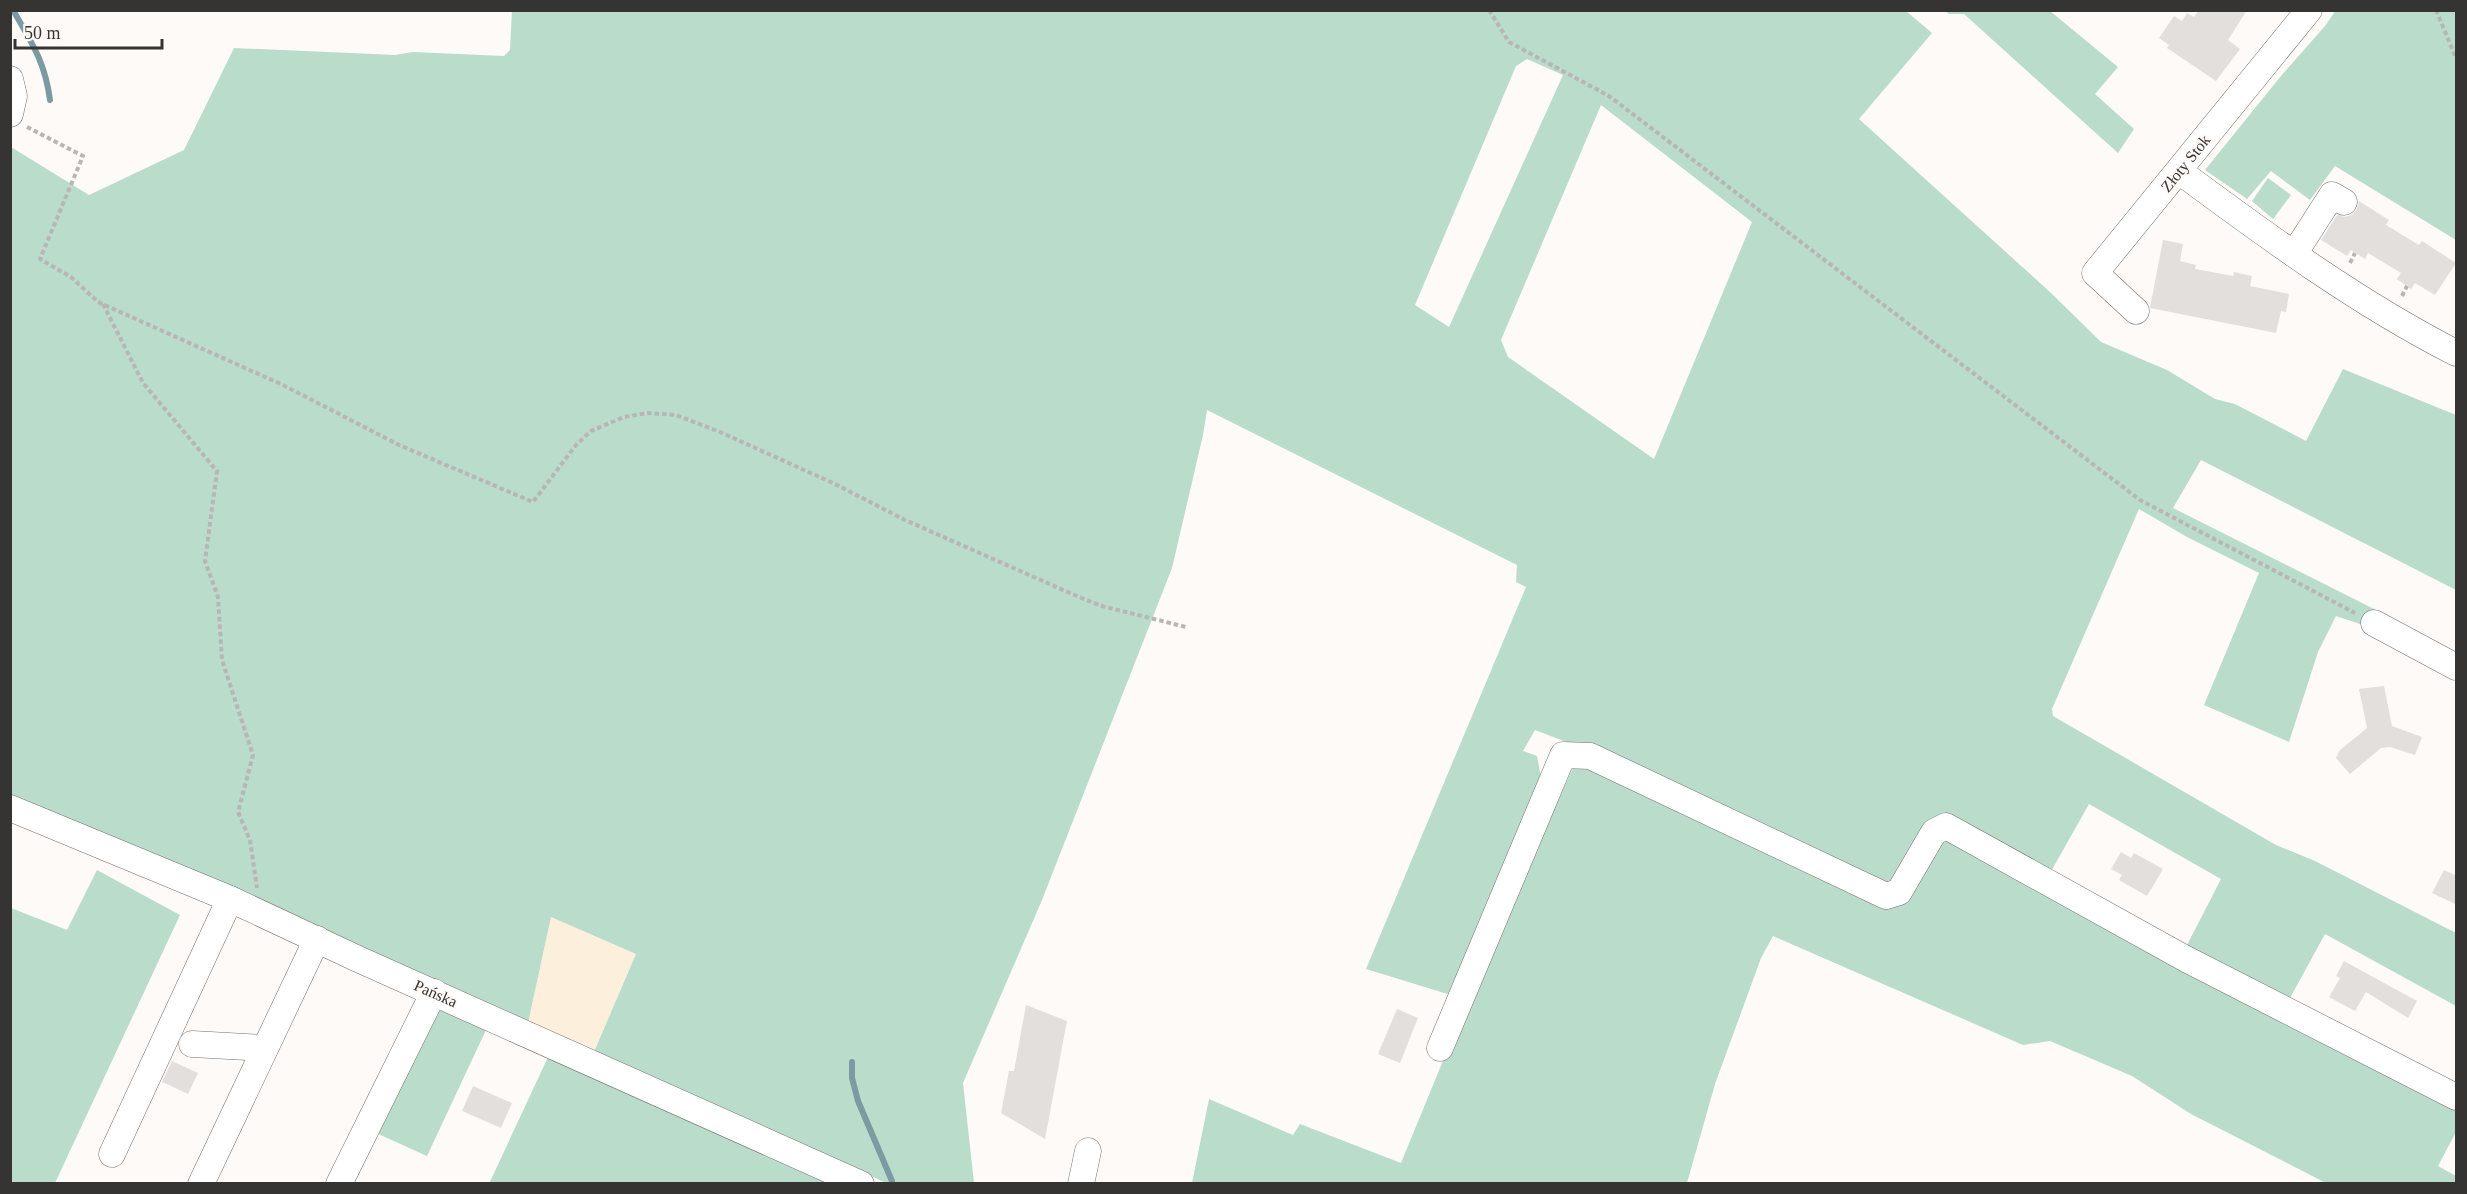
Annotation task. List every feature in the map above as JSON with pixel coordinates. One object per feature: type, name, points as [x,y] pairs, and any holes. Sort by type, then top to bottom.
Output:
[{"type":"street","name":"Złoty Stok","points":[[2136,310],[2095,273],[2309,10]]},
{"type":"street","points":[[10,78],[16,119]]},
{"type":"street","points":[[2179,171],[2294,254],[2409,329],[2457,353]]},
{"type":"street","points":[[2294,254],[2332,195],[2344,202]]},
{"type":"street","points":[[2374,623],[2457,667]]},
{"type":"street","points":[[1440,1048],[1563,755],[1590,756],[1886,896],[1899,892],[1934,832],[1946,826],[2186,959],[2457,1097]]},
{"type":"street","name":"Pańska","points":[[10,808],[230,899],[861,1184]]},
{"type":"street","points":[[112,1154],[230,899]]},
{"type":"street","points":[[201,1184],[317,939]]},
{"type":"street","points":[[339,1184],[434,992]]},
{"type":"street","points":[[192,1044],[265,1048]]},
{"type":"street","points":[[1081,1184],[1088,1151]]},
{"type":"path","points":[[1490,10],[1509,42],[1610,96],[2140,500],[2374,623]]},
{"type":"path","points":[[2436,10],[2457,58]]},
{"type":"path","points":[[16,119],[83,156],[40,259],[71,277],[102,304],[283,385],[399,445],[532,502],[576,445],[591,431],[624,417],[640,414],[676,415],[720,432],[835,484],[905,520],[1079,597],[1102,606],[1186,627]]},
{"type":"path","points":[[2350,263],[2355,253]]},
{"type":"path","points":[[2402,296],[2407,286]]},
{"type":"path","points":[[102,304],[143,383],[217,471],[205,561],[218,597],[222,660],[252,755],[238,812],[250,840],[260,913]]},
{"type":"shaded area","points":[[551,917],[636,954],[594,1052],[528,1023]]},
{"type":"green space","points":[[512,10],[1906,11],[1932,33],[1859,119],[2051,293],[2101,342],[2167,370],[2215,399],[2235,404],[2306,441],[2343,369],[2456,415],[2456,590],[2201,460],[2173,508],[2378,611],[2372,628],[2336,616],[2318,652],[2289,742],[2204,705],[2259,573],[2187,537],[2139,509],[2052,709],[2053,716],[2276,845],[2315,861],[2456,933],[2456,1006],[2325,934],[2290,998],[2184,951],[2221,879],[2089,804],[2049,875],[2104,928],[2135,946],[2145,941],[2456,1101],[2456,1132],[2438,1166],[2456,1176],[2456,1183],[2326,1183],[2191,1114],[2132,1076],[2050,1041],[2023,1045],[1773,936],[1761,958],[1715,1084],[1687,1183],[1192,1183],[1209,1099],[1293,1135],[1300,1124],[1401,1163],[1472,990],[1582,748],[1535,730],[1523,751],[1537,756],[1542,783],[1454,996],[1366,969],[1526,587],[1516,582],[1517,565],[1207,410],[1172,568],[1042,900],[963,1083],[974,1183],[886,1183],[594,1052],[636,954],[551,917],[528,1023],[11,799],[11,147],[89,195],[184,150],[234,48],[395,55],[413,52],[504,56],[510,50]],"holes":[[[1527,59],[1563,75],[1449,327],[1415,305],[1516,66]],[[1601,105],[1752,222],[1654,459],[1508,357],[1501,340]]]},
{"type":"green space","points":[[2336,10],[2456,11],[2456,240],[2335,166],[2310,200],[2271,171],[2247,199],[2205,170]]},
{"type":"green space","points":[[1945,11],[2050,11],[2118,67],[2095,94],[2134,129],[2118,153],[1964,14],[1949,14]]},
{"type":"green space","points":[[2268,178],[2291,195],[2273,219],[2252,201]]},
{"type":"green space","points":[[97,870],[180,915],[55,1183],[11,1183],[11,908],[67,930]]},
{"type":"green space","points":[[440,1010],[486,1030],[427,1156],[376,1133]]},
{"type":"green space","points":[[548,1057],[834,1184],[489,1184]]},
{"type":"building","points":[[2199,10],[2247,10],[2228,40],[2240,49],[2216,81],[2167,48],[2169,45],[2159,38],[2174,16],[2182,21],[2187,13],[2194,17]]},
{"type":"building","points":[[2359,201],[2389,220],[2386,225],[2419,245],[2422,241],[2456,263],[2435,295],[2415,283],[2411,289],[2397,279],[2401,273],[2368,253],[2365,259],[2351,250],[2347,256],[2321,240],[2337,215],[2345,217],[2352,215]]},
{"type":"building","points":[[2163,240],[2183,244],[2180,261],[2196,265],[2195,269],[2233,276],[2234,272],[2252,276],[2250,286],[2289,294],[2286,312],[2281,311],[2276,333],[2150,308]]},
{"type":"building","points":[[2384,686],[2392,726],[2422,737],[2415,755],[2390,747],[2381,748],[2350,774],[2336,758],[2339,751],[2367,728],[2359,689]]},
{"type":"building","points":[[2121,852],[2131,858],[2134,853],[2163,869],[2147,896],[2119,880],[2122,875],[2111,869]]},
{"type":"building","points":[[2444,870],[2457,876],[2457,905],[2432,893]]},
{"type":"building","points":[[2344,961],[2417,1001],[2408,1018],[2366,992],[2355,1011],[2329,997],[2340,978],[2336,976]]},
{"type":"building","points":[[1026,1005],[1067,1021],[1045,1139],[1001,1113],[1009,1071],[1014,1071]]},
{"type":"building","points":[[1397,1009],[1418,1018],[1400,1063],[1378,1054]]},
{"type":"building","points":[[172,1061],[198,1073],[188,1094],[162,1082]]},
{"type":"building","points":[[473,1086],[512,1103],[501,1128],[462,1111]]},
{"type":"waterway","points":[[13,10],[41,64],[50,100]]},
{"type":"waterway","points":[[852,1062],[852,1078],[858,1101],[892,1181]]}]
